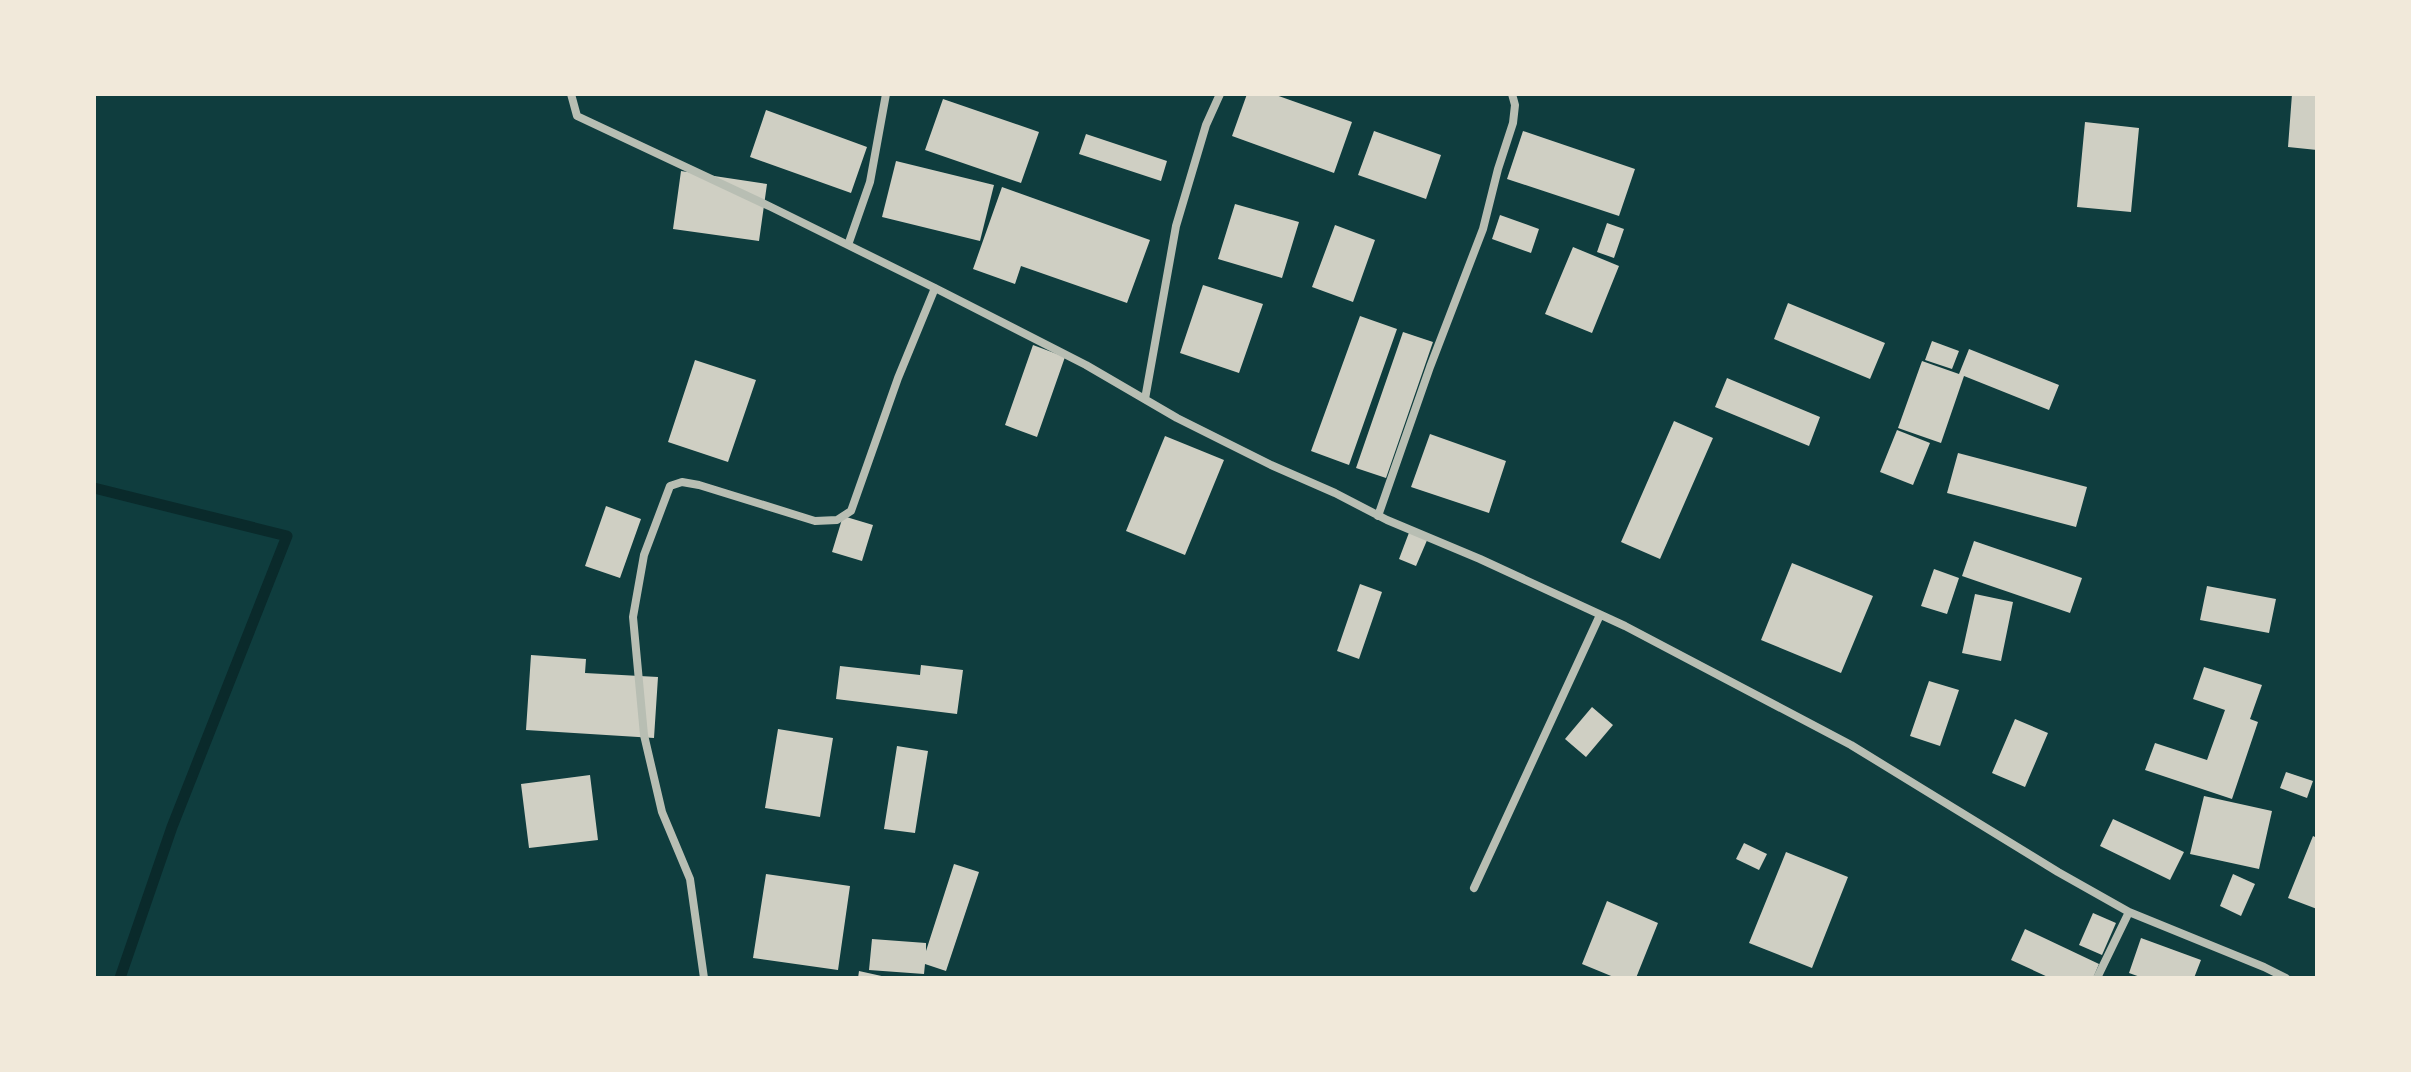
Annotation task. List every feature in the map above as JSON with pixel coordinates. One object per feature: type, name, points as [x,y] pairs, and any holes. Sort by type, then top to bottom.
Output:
[{"type":"street","points":[[571,94],[577,116],[935,288],[1271,465],[1600,615],[1851,745],[2129,912],[2286,978]]},
{"type":"street","points":[[848,245],[870,182],[886,94]]},
{"type":"street","points":[[1145,399],[1176,226],[1206,125],[1220,94]]},
{"type":"street","points":[[1378,516],[1483,229],[1513,123],[1515,105],[1512,94]]},
{"type":"street","points":[[704,978],[690,879],[662,812],[644,735],[633,617],[644,555],[670,486],[682,482],[815,521],[837,520],[851,511],[898,378],[935,288]]},
{"type":"street","points":[[1474,888],[1600,615]]},
{"type":"street","points":[[2097,978],[2129,912]]},
{"type":"building","points":[[1247,94],[1273,94],[1352,122],[1334,173],[1232,136]]},
{"type":"building","points":[[2292,94],[2317,94],[2317,150],[2288,147]]},
{"type":"building","points":[[943,99],[1039,132],[1021,183],[925,150]]},
{"type":"building","points":[[766,110],[867,147],[851,193],[750,157]]},
{"type":"building","points":[[2085,122],[2139,128],[2131,212],[2077,207]]},
{"type":"building","points":[[1374,131],[1441,155],[1426,199],[1358,175]]},
{"type":"building","points":[[1523,131],[1635,169],[1619,216],[1507,179]]},
{"type":"building","points":[[1086,134],[1167,161],[1161,181],[1079,154]]},
{"type":"building","points":[[896,161],[994,185],[980,241],[882,217]]},
{"type":"building","points":[[681,171],[767,184],[759,241],[673,229]]},
{"type":"building","points":[[1002,187],[1150,240],[1127,303],[1021,266],[1015,284],[973,269]]},
{"type":"building","points":[[1235,204],[1299,222],[1282,278],[1218,259]]},
{"type":"building","points":[[1500,215],[1539,229],[1531,253],[1492,239]]},
{"type":"building","points":[[1607,223],[1624,229],[1614,258],[1597,252]]},
{"type":"building","points":[[1335,225],[1375,240],[1353,302],[1312,287]]},
{"type":"building","points":[[1573,247],[1619,266],[1592,333],[1545,314]]},
{"type":"building","points":[[1203,285],[1263,304],[1239,373],[1180,353]]},
{"type":"building","points":[[1788,303],[1885,343],[1870,379],[1774,339]]},
{"type":"building","points":[[1360,316],[1397,329],[1349,465],[1311,451]]},
{"type":"building","points":[[1403,332],[1433,342],[1386,478],[1356,468]]},
{"type":"building","points":[[1932,341],[1959,351],[1952,369],[1925,360]]},
{"type":"building","points":[[1033,345],[1065,357],[1037,437],[1005,425]]},
{"type":"building","points":[[1969,349],[2059,385],[2049,410],[1964,376],[1941,443],[1898,428],[1922,361],[1959,374]]},
{"type":"building","points":[[695,360],[756,380],[728,462],[668,442]]},
{"type":"building","points":[[1727,378],[1820,417],[1809,446],[1715,407]]},
{"type":"building","points":[[1674,421],[1713,438],[1660,559],[1621,542]]},
{"type":"building","points":[[1897,430],[1930,443],[1913,485],[1880,472]]},
{"type":"building","points":[[1430,434],[1506,461],[1489,513],[1411,487]]},
{"type":"building","points":[[1165,436],[1224,460],[1185,555],[1126,531]]},
{"type":"building","points":[[1958,453],[2087,487],[2076,527],[1947,493]]},
{"type":"building","points":[[606,506],[641,519],[620,578],[585,566]]},
{"type":"building","points":[[843,516],[873,525],[862,561],[832,552]]},
{"type":"building","points":[[1410,530],[1428,538],[1416,566],[1399,559]]},
{"type":"building","points":[[1974,541],[2082,578],[2070,613],[1962,576]]},
{"type":"building","points":[[1792,563],[1873,596],[1841,673],[1761,640]]},
{"type":"building","points":[[1934,569],[1959,578],[1947,614],[1921,606]]},
{"type":"building","points":[[1360,584],[1382,592],[1359,659],[1337,651]]},
{"type":"building","points":[[2207,586],[2276,599],[2269,633],[2200,620]]},
{"type":"building","points":[[1975,594],[2013,602],[2001,661],[1962,653]]},
{"type":"building","points":[[531,655],[586,659],[585,673],[658,677],[654,738],[526,730]]},
{"type":"building","points":[[921,665],[963,670],[957,714],[836,699],[840,666],[920,675]]},
{"type":"building","points":[[2204,667],[2262,685],[2250,719],[2258,722],[2232,799],[2145,770],[2155,743],[2207,760],[2225,710],[2193,699]]},
{"type":"building","points":[[1929,681],[1959,690],[1940,746],[1910,736]]},
{"type":"building","points":[[1592,707],[1613,725],[1586,757],[1565,739]]},
{"type":"building","points":[[2015,719],[2048,733],[2025,787],[1992,773]]},
{"type":"building","points":[[778,729],[833,738],[820,817],[765,808]]},
{"type":"building","points":[[897,746],[928,751],[915,833],[884,829]]},
{"type":"building","points":[[2286,772],[2313,781],[2307,798],[2280,788]]},
{"type":"building","points":[[590,775],[598,840],[529,848],[521,784]]},
{"type":"building","points":[[2204,796],[2272,811],[2259,869],[2190,854]]},
{"type":"building","points":[[2113,819],[2184,852],[2170,880],[2100,846]]},
{"type":"building","points":[[2313,836],[2317,838],[2317,909],[2288,898]]},
{"type":"building","points":[[1744,843],[1767,854],[1759,870],[1736,859]]},
{"type":"building","points":[[1786,852],[1848,877],[1812,968],[1749,943]]},
{"type":"building","points":[[954,864],[979,872],[946,971],[925,964],[924,974],[869,970],[872,939],[926,943],[926,951]]},
{"type":"building","points":[[766,874],[850,886],[838,970],[753,958]]},
{"type":"building","points":[[2233,874],[2255,884],[2241,916],[2220,906]]},
{"type":"building","points":[[1607,901],[1658,923],[1636,978],[1616,978],[1582,964]]},
{"type":"building","points":[[2093,913],[2116,923],[2102,955],[2079,945]]},
{"type":"building","points":[[2025,929],[2099,964],[2093,978],[2050,978],[2011,960]]},
{"type":"building","points":[[2141,938],[2201,960],[2194,978],[2143,978],[2129,973]]},
{"type":"building","points":[[859,971],[886,977],[886,978],[858,978]]},
{"type":"waterway","points":[[94,488],[287,536],[172,827],[120,978]]}]
